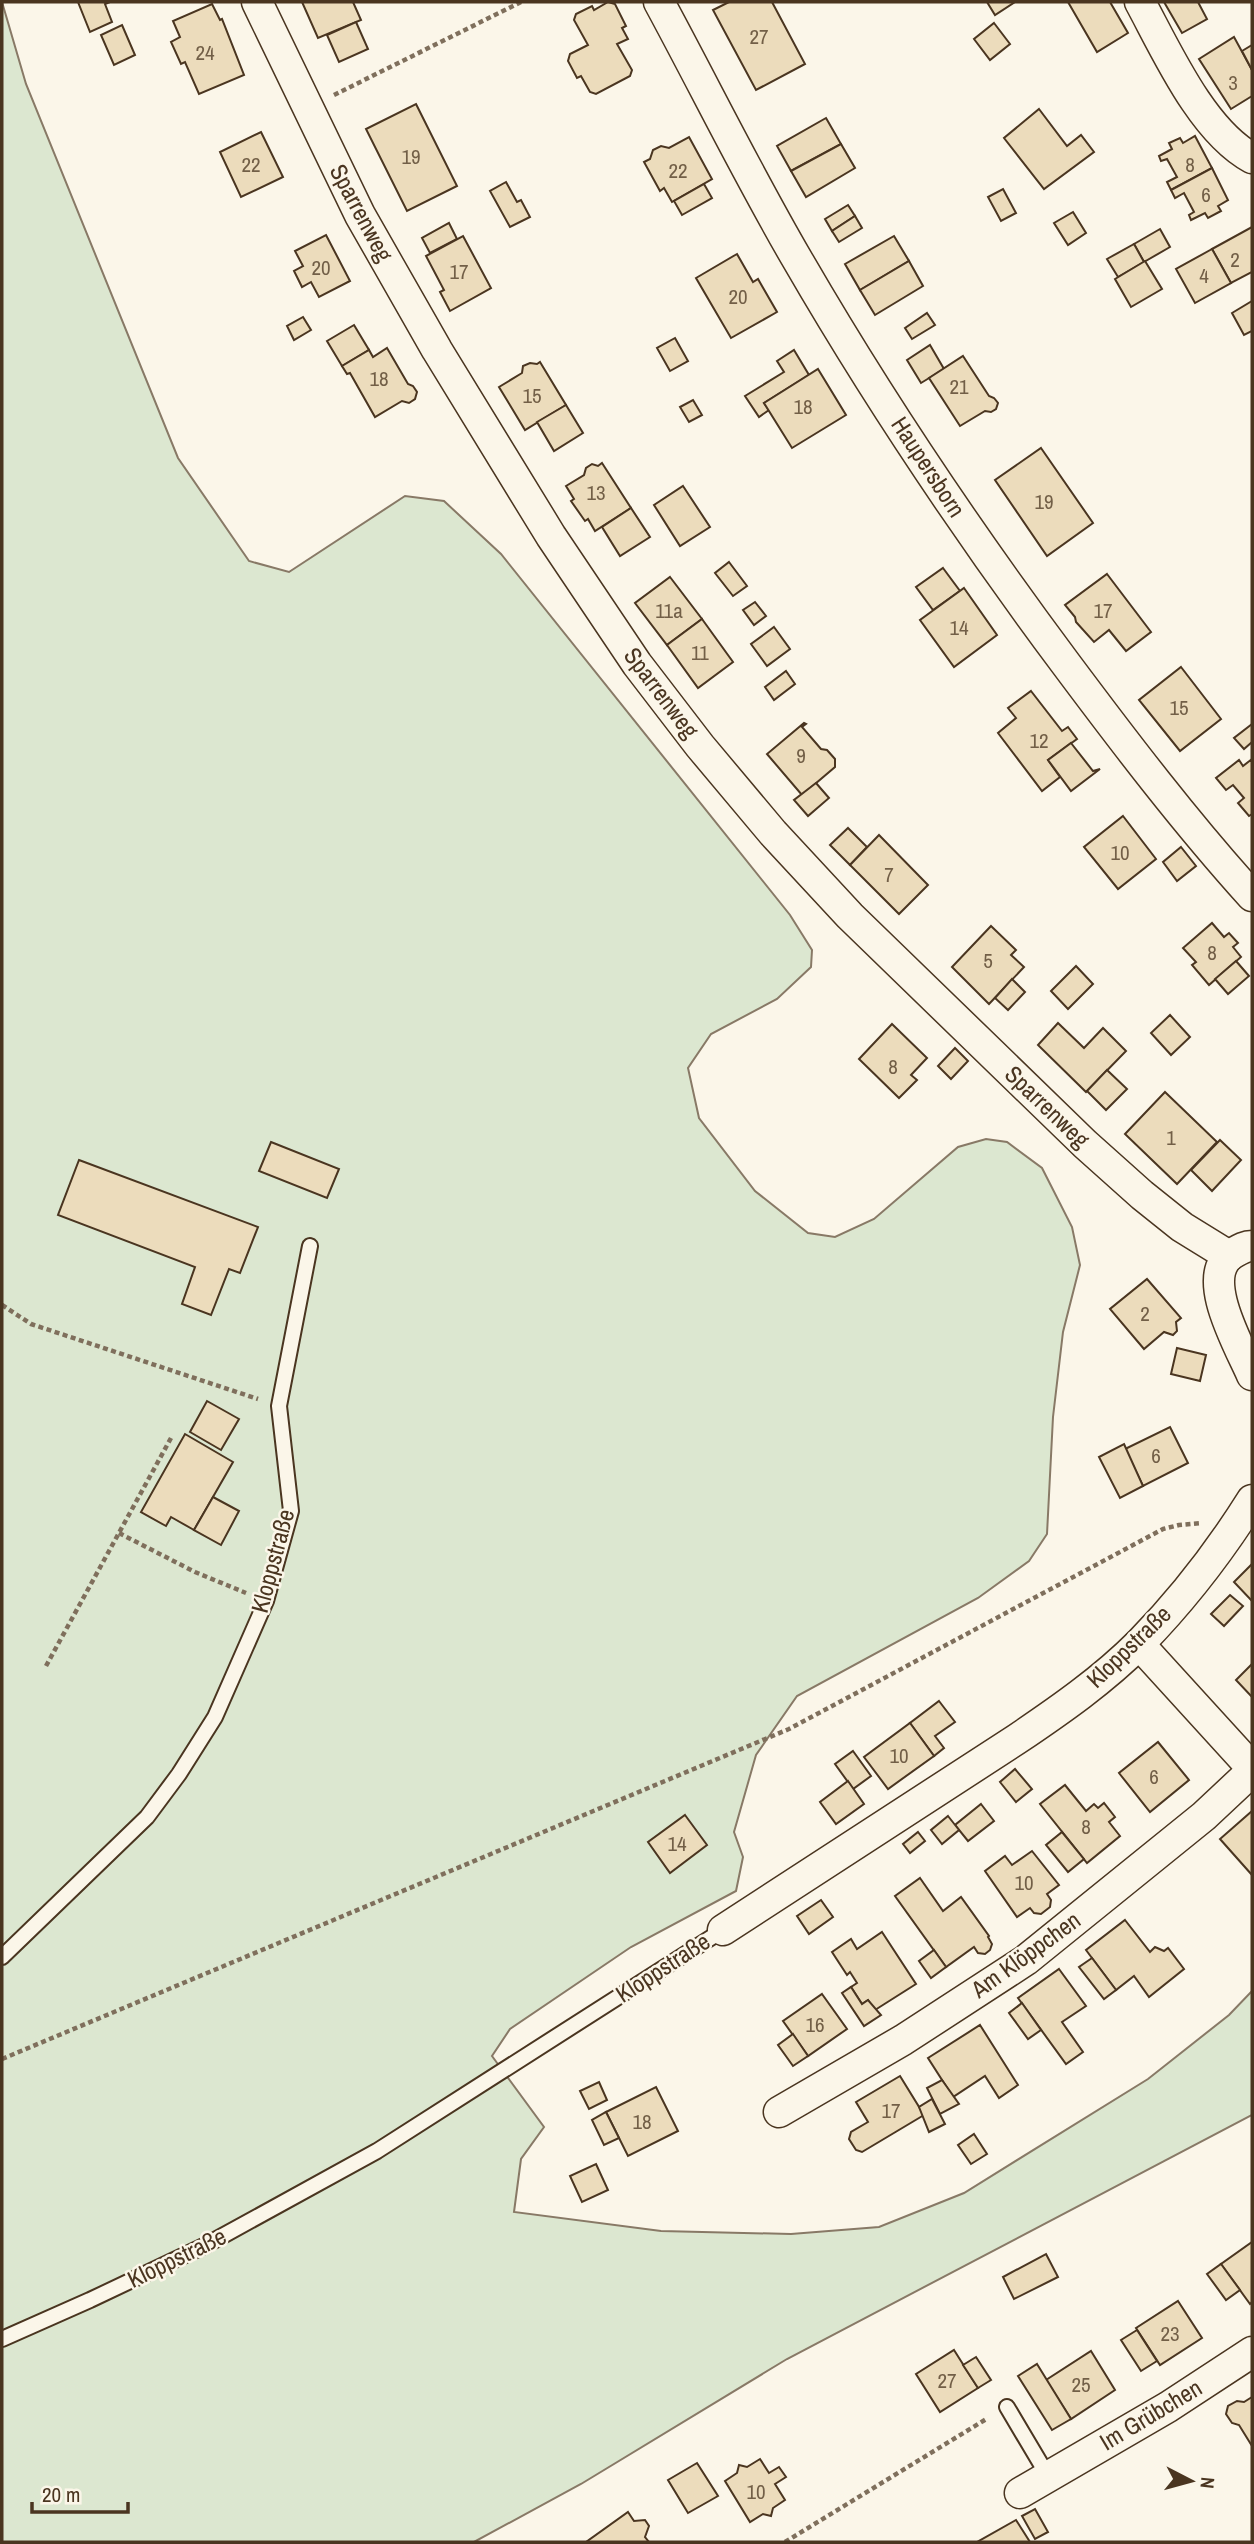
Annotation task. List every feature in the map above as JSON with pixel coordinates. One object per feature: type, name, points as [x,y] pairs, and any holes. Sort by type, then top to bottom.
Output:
[{"type":"street","name":"Sparrenweg","points":[[257,2],[360,215],[437,350],[551,536],[637,664],[700,746],[773,834],[850,916],[1056,1116],[1142,1195],[1182,1227],[1240,1251]]},
{"type":"street","name":"Haupersborn","points":[[659,2],[797,259],[918,454],[1012,592],[1130,750],[1252,896]]},
{"type":"street","points":[[1140,2],[1182,80],[1200,107],[1224,135],[1252,158]]},
{"type":"street","points":[[1240,1251],[1220,1267],[1217,1280],[1223,1304],[1252,1375]]},
{"type":"street","name":"Kloppstraße","points":[[723,1930],[1062,1708],[1139,1644],[1189,1588],[1232,1532],[1252,1500]]},
{"type":"street","name":"Am Klöppchen","points":[[779,2112],[903,2040],[1026,1960],[1204,1816],[1252,1769],[1139,1644]]},
{"type":"street","name":"Im Grübchen","points":[[1020,2493],[1168,2407],[1252,2352]]},
{"type":"lane","name":"Kloppstraße","points":[[2,1957],[147,1816],[179,1774],[215,1717],[266,1601],[291,1511],[279,1406],[310,1246]]},
{"type":"lane","name":"Kloppstraße","points":[[2,2339],[206,2245],[377,2151],[723,1930]]},
{"type":"lane","points":[[1007,2407],[1048,2476]]},
{"type":"path","points":[[308,107],[521,2]]},
{"type":"path","points":[[2,1306],[31,1324],[279,1406]]},
{"type":"path","points":[[46,1666],[171,1437]]},
{"type":"path","points":[[2,2059],[789,1729],[1163,1529],[1198,1523],[1232,1532]]},
{"type":"path","points":[[119,1532],[195,1572],[266,1601]]},
{"type":"path","points":[[785,2542],[1007,2407]]},
{"type":"green space","points":[[2,2],[26,84],[178,458],[249,561],[289,572],[405,496],[444,501],[501,554],[790,915],[812,950],[811,967],[777,999],[711,1034],[688,1068],[699,1118],[755,1191],[808,1233],[835,1237],[874,1219],[958,1147],[986,1139],[1007,1142],[1042,1168],[1072,1227],[1080,1265],[1063,1332],[1053,1417],[1047,1534],[1029,1561],[978,1598],[797,1696],[756,1755],[734,1832],[743,1857],[736,1891],[631,1947],[510,2029],[492,2056],[544,2127],[521,2159],[514,2212],[661,2231],[791,2234],[879,2227],[964,2193],[1148,2079],[1229,2015],[1252,1991],[1252,2115],[787,2359],[581,2484],[474,2542],[2,2542]]},
{"type":"building","points":[[78,2],[110,2],[105,4],[112,22],[90,32]]},
{"type":"building","points":[[302,2],[353,2],[361,20],[318,38]]},
{"type":"building","points":[[608,2],[615,4],[626,26],[622,28],[628,39],[617,44],[632,70],[630,76],[596,94],[590,92],[581,76],[577,78],[568,61],[570,54],[588,45],[574,20],[576,14],[592,6],[594,10]]},
{"type":"building","points":[[729,2],[772,2],[805,64],[756,90],[713,10]]},
{"type":"building","points":[[987,2],[1015,2],[995,15]]},
{"type":"building","points":[[1068,2],[1110,2],[1128,33],[1097,52]]},
{"type":"building","points":[[1164,2],[1198,2],[1207,19],[1182,33]]},
{"type":"building","points":[[212,4],[220,20],[222,19],[244,75],[199,94],[185,62],[181,64],[171,42],[180,37],[173,21]]},
{"type":"building","points":[[356,22],[368,49],[339,62],[327,35]]},
{"type":"building","points":[[994,23],[1010,44],[990,60],[974,39]]},
{"type":"building","points":[[122,25],[135,55],[114,65],[101,35]]},
{"type":"building","points":[[1234,37],[1252,70],[1252,96],[1231,109],[1199,59]]},
{"type":"building","points":[[1252,45],[1252,70],[1242,51]]},
{"type":"building","points":[[416,104],[457,186],[407,211],[366,129]]},
{"type":"building","points":[[1039,109],[1067,146],[1081,135],[1094,152],[1044,189],[1004,138]]},
{"type":"building","points":[[826,118],[841,144],[791,171],[777,146]]},
{"type":"building","points":[[261,132],[283,177],[241,197],[220,152]]},
{"type":"building","points":[[1195,136],[1212,168],[1171,190],[1167,182],[1177,177],[1167,159],[1161,161],[1159,156],[1172,149],[1169,143],[1180,138],[1183,143]]},
{"type":"building","points":[[689,137],[712,179],[672,202],[664,188],[660,191],[644,162],[650,159],[653,150],[661,146],[669,148]]},
{"type":"building","points":[[841,144],[855,168],[806,197],[791,171]]},
{"type":"building","points":[[1212,168],[1228,200],[1218,206],[1221,211],[1208,218],[1205,213],[1191,220],[1189,215],[1194,212],[1184,193],[1175,198],[1171,190]]},
{"type":"building","points":[[506,182],[517,202],[521,200],[530,217],[510,227],[490,191]]},
{"type":"building","points":[[704,184],[712,198],[682,215],[674,201]]},
{"type":"building","points":[[1003,189],[1016,213],[1001,221],[988,197]]},
{"type":"building","points":[[848,205],[855,216],[832,231],[825,219]]},
{"type":"building","points":[[1073,212],[1086,233],[1068,245],[1054,223]]},
{"type":"building","points":[[855,216],[862,228],[839,242],[832,231]]},
{"type":"building","points":[[449,223],[457,239],[430,253],[422,238]]},
{"type":"building","points":[[1252,227],[1252,272],[1231,283],[1212,249]]},
{"type":"building","points":[[1160,229],[1170,247],[1144,262],[1134,244]]},
{"type":"building","points":[[326,235],[350,281],[319,297],[311,282],[302,287],[294,271],[303,266],[295,251]]},
{"type":"building","points":[[463,236],[491,288],[450,311],[440,292],[444,290],[426,256]]},
{"type":"building","points":[[894,236],[909,261],[860,290],[845,264]]},
{"type":"building","points":[[1134,244],[1144,262],[1118,277],[1107,259]]},
{"type":"building","points":[[1212,249],[1231,283],[1195,303],[1176,269]]},
{"type":"building","points":[[737,254],[753,282],[758,279],[777,312],[731,338],[696,278]]},
{"type":"building","points":[[909,261],[923,286],[875,315],[860,290]]},
{"type":"building","points":[[1145,261],[1162,289],[1131,307],[1115,279]]},
{"type":"building","points":[[1252,301],[1252,331],[1244,335],[1232,313]]},
{"type":"building","points":[[927,313],[935,325],[912,339],[905,328]]},
{"type":"building","points":[[303,317],[311,330],[294,340],[287,326]]},
{"type":"building","points":[[354,325],[369,350],[342,366],[327,341]]},
{"type":"building","points":[[675,338],[688,361],[670,371],[657,348]]},
{"type":"building","points":[[930,345],[944,369],[921,383],[907,360]]},
{"type":"building","points":[[387,348],[408,384],[417,392],[415,399],[409,403],[402,401],[375,417],[350,373],[347,374],[342,366],[369,350],[373,357]]},
{"type":"building","points":[[794,350],[809,375],[764,403],[769,410],[759,417],[745,396],[784,372],[777,361]]},
{"type":"building","points":[[963,356],[989,396],[998,403],[996,409],[985,411],[960,426],[929,378]]},
{"type":"building","points":[[540,362],[566,405],[525,430],[499,387],[522,373],[523,366]]},
{"type":"building","points":[[818,369],[846,415],[792,448],[764,403]]},
{"type":"building","points":[[693,400],[702,415],[689,422],[680,407]]},
{"type":"building","points":[[566,405],[583,433],[554,451],[537,422]]},
{"type":"building","points":[[1041,448],[1093,523],[1047,556],[995,480]]},
{"type":"building","points":[[602,463],[631,508],[595,531],[571,501],[574,499],[566,486],[584,475],[586,468],[592,464],[598,466]]},
{"type":"building","points":[[683,486],[710,527],[680,546],[654,505]]},
{"type":"building","points":[[631,508],[650,537],[620,556],[602,527]]},
{"type":"building","points":[[729,562],[747,586],[733,596],[715,573]]},
{"type":"building","points":[[943,568],[960,591],[933,610],[916,587]]},
{"type":"building","points":[[1107,574],[1151,632],[1126,651],[1109,630],[1094,642],[1065,605]]},
{"type":"building","points":[[670,577],[702,619],[667,645],[635,603]]},
{"type":"building","points":[[964,588],[997,635],[954,667],[920,620]]},
{"type":"building","points":[[755,602],[766,616],[754,625],[743,610]]},
{"type":"building","points":[[702,619],[733,662],[698,688],[667,645]]},
{"type":"building","points":[[774,627],[790,649],[767,666],[751,644]]},
{"type":"building","points":[[1181,667],[1221,719],[1180,751],[1139,700]]},
{"type":"building","points":[[786,671],[795,684],[774,700],[765,687]]},
{"type":"building","points":[[1031,691],[1062,731],[1068,727],[1077,739],[1048,760],[1060,777],[1042,791],[998,733],[1016,718],[1008,708]]},
{"type":"building","points":[[804,723],[806,724],[802,727],[821,749],[827,750],[835,759],[835,767],[802,795],[767,754]]},
{"type":"building","points":[[1252,724],[1252,742],[1244,749],[1234,738]]},
{"type":"building","points":[[1071,743],[1093,771],[1100,769],[1071,791],[1048,760]]},
{"type":"building","points":[[1252,759],[1252,814],[1249,816],[1238,803],[1244,798],[1233,785],[1226,790],[1216,778],[1239,760],[1243,766]]},
{"type":"building","points":[[816,783],[829,798],[808,816],[794,800]]},
{"type":"building","points":[[1123,816],[1156,859],[1118,889],[1084,847]]},
{"type":"building","points":[[848,828],[867,847],[850,865],[830,845]]},
{"type":"building","points":[[879,835],[928,885],[899,914],[850,865]]},
{"type":"building","points":[[1181,847],[1196,866],[1177,881],[1163,862]]},
{"type":"building","points":[[1212,923],[1224,937],[1229,933],[1238,943],[1233,947],[1241,957],[1209,985],[1192,965],[1196,962],[1183,948]]},
{"type":"building","points":[[991,926],[1016,950],[1011,955],[1024,967],[989,1004],[952,967]]},
{"type":"building","points":[[1236,961],[1249,976],[1228,994],[1215,979]]},
{"type":"building","points":[[1076,966],[1093,984],[1068,1009],[1051,991]]},
{"type":"building","points":[[1012,979],[1025,992],[1008,1010],[995,998]]},
{"type":"building","points":[[1170,1015],[1190,1037],[1171,1055],[1151,1033]]},
{"type":"building","points":[[1058,1023],[1084,1048],[1103,1028],[1126,1051],[1086,1092],[1038,1045]]},
{"type":"building","points":[[892,1024],[927,1058],[911,1075],[917,1080],[899,1098],[859,1059]]},
{"type":"building","points":[[955,1048],[968,1061],[951,1079],[938,1066]]},
{"type":"building","points":[[1107,1070],[1127,1089],[1106,1110],[1087,1091]]},
{"type":"building","points":[[1165,1092],[1217,1142],[1177,1184],[1125,1134]]},
{"type":"building","points":[[1220,1140],[1241,1160],[1212,1191],[1191,1170]]},
{"type":"building","points":[[271,1142],[339,1169],[327,1198],[259,1171]]},
{"type":"building","points":[[79,1160],[258,1227],[240,1273],[229,1269],[211,1315],[182,1304],[195,1267],[58,1215]]},
{"type":"building","points":[[1147,1279],[1181,1318],[1176,1322],[1177,1331],[1173,1335],[1164,1332],[1144,1349],[1110,1309]]},
{"type":"building","points":[[1177,1348],[1206,1355],[1200,1381],[1171,1374]]},
{"type":"building","points":[[207,1401],[239,1419],[221,1450],[190,1432]]},
{"type":"building","points":[[1170,1427],[1188,1463],[1143,1486],[1125,1449]]},
{"type":"building","points":[[185,1434],[233,1462],[194,1530],[171,1517],[166,1526],[141,1512]]},
{"type":"building","points":[[1124,1444],[1143,1486],[1120,1498],[1099,1457]]},
{"type":"building","points":[[213,1497],[239,1511],[221,1545],[194,1530]]},
{"type":"building","points":[[1252,1564],[1252,1601],[1234,1582]]},
{"type":"building","points":[[1230,1595],[1243,1606],[1224,1626],[1211,1614]]},
{"type":"building","points":[[1252,1664],[1252,1697],[1236,1680]]},
{"type":"building","points":[[939,1701],[955,1722],[935,1736],[944,1748],[934,1756],[910,1723]]},
{"type":"building","points":[[910,1723],[934,1756],[888,1789],[864,1757]]},
{"type":"building","points":[[1158,1742],[1189,1780],[1150,1812],[1119,1773]]},
{"type":"building","points":[[853,1751],[871,1776],[853,1789],[835,1764]]},
{"type":"building","points":[[1015,1769],[1032,1789],[1016,1802],[1000,1782]]},
{"type":"building","points":[[848,1781],[864,1804],[836,1824],[820,1802]]},
{"type":"building","points":[[1065,1785],[1086,1811],[1094,1804],[1098,1808],[1104,1803],[1115,1817],[1109,1822],[1120,1836],[1087,1863],[1040,1804]]},
{"type":"building","points":[[981,1804],[994,1821],[968,1841],[955,1825]]},
{"type":"building","points":[[1252,1811],[1252,1875],[1220,1839]]},
{"type":"building","points":[[685,1815],[707,1845],[670,1873],[648,1842]]},
{"type":"building","points":[[948,1816],[959,1830],[942,1844],[931,1830]]},
{"type":"building","points":[[918,1832],[925,1841],[910,1853],[903,1844]]},
{"type":"building","points":[[1062,1832],[1084,1859],[1068,1872],[1046,1845]]},
{"type":"building","points":[[1032,1851],[1059,1885],[1047,1894],[1051,1900],[1050,1907],[1041,1914],[1034,1913],[1030,1908],[1017,1917],[985,1871],[1005,1856],[1012,1865]]},
{"type":"building","points":[[920,1878],[943,1911],[961,1897],[989,1936],[992,1944],[990,1950],[985,1954],[978,1953],[974,1947],[946,1967],[895,1896]]},
{"type":"building","points":[[821,1900],[833,1917],[809,1934],[797,1916]]},
{"type":"building","points":[[1125,1920],[1150,1952],[1155,1947],[1164,1951],[1168,1948],[1184,1969],[1149,1997],[1134,1976],[1116,1990],[1086,1950]]},
{"type":"building","points":[[882,1932],[916,1984],[875,2010],[868,2000],[862,2004],[851,1987],[857,1983],[850,1972],[847,1975],[832,1952],[851,1939],[857,1949]]},
{"type":"building","points":[[934,1950],[946,1967],[931,1978],[919,1961]]},
{"type":"building","points":[[1092,1958],[1116,1990],[1104,1999],[1079,1967]]},
{"type":"building","points":[[1059,1969],[1086,2006],[1062,2022],[1083,2052],[1066,2064],[1018,1998]]},
{"type":"building","points":[[851,1987],[862,2004],[868,2000],[881,2015],[864,2026],[842,1993]]},
{"type":"building","points":[[822,1994],[847,2029],[808,2056],[783,2021]]},
{"type":"building","points":[[1022,2003],[1041,2030],[1028,2039],[1009,2013]]},
{"type":"building","points":[[980,2025],[1018,2085],[999,2098],[985,2076],[953,2097],[928,2058]]},
{"type":"building","points":[[793,2034],[808,2056],[793,2066],[778,2045]]},
{"type":"building","points":[[900,2076],[924,2115],[862,2152],[856,2150],[849,2139],[851,2132],[868,2122],[856,2102]]},
{"type":"building","points":[[942,2080],[959,2104],[940,2114],[927,2088]]},
{"type":"building","points":[[599,2082],[607,2100],[589,2109],[580,2091]]},
{"type":"building","points":[[656,2087],[678,2131],[628,2156],[606,2112]]},
{"type":"building","points":[[932,2099],[945,2124],[929,2132],[919,2107]]},
{"type":"building","points":[[606,2112],[619,2138],[604,2145],[592,2120]]},
{"type":"building","points":[[974,2134],[987,2154],[971,2164],[958,2145]]},
{"type":"building","points":[[596,2164],[608,2190],[582,2202],[570,2176]]},
{"type":"building","points":[[1252,2242],[1252,2302],[1250,2304],[1221,2264]]},
{"type":"building","points":[[1046,2254],[1058,2277],[1014,2299],[1003,2277]]},
{"type":"building","points":[[1221,2264],[1240,2290],[1226,2300],[1207,2274]]},
{"type":"building","points":[[1178,2301],[1202,2338],[1160,2365],[1136,2328]]},
{"type":"building","points":[[1137,2330],[1157,2361],[1141,2371],[1121,2340]]},
{"type":"building","points":[[954,2350],[978,2388],[940,2412],[916,2374]]},
{"type":"building","points":[[1091,2351],[1115,2390],[1071,2419],[1046,2380]]},
{"type":"building","points":[[976,2357],[991,2380],[978,2388],[963,2365]]},
{"type":"building","points":[[1037,2364],[1071,2419],[1052,2430],[1018,2376]]},
{"type":"building","points":[[1252,2397],[1252,2446],[1239,2425],[1232,2423],[1226,2414],[1228,2406]]},
{"type":"building","points":[[760,2459],[769,2473],[779,2467],[786,2477],[775,2484],[785,2500],[773,2508],[771,2516],[763,2514],[750,2522],[725,2481],[737,2473],[739,2465],[747,2467]]},
{"type":"building","points":[[697,2463],[718,2496],[688,2513],[668,2480]]},
{"type":"building","points":[[1035,2509],[1048,2532],[1035,2539],[1022,2516]]},
{"type":"building","points":[[628,2512],[634,2521],[645,2520],[649,2526],[645,2537],[649,2542],[586,2542]]},
{"type":"building","points":[[1016,2520],[1030,2542],[977,2542]]}]
